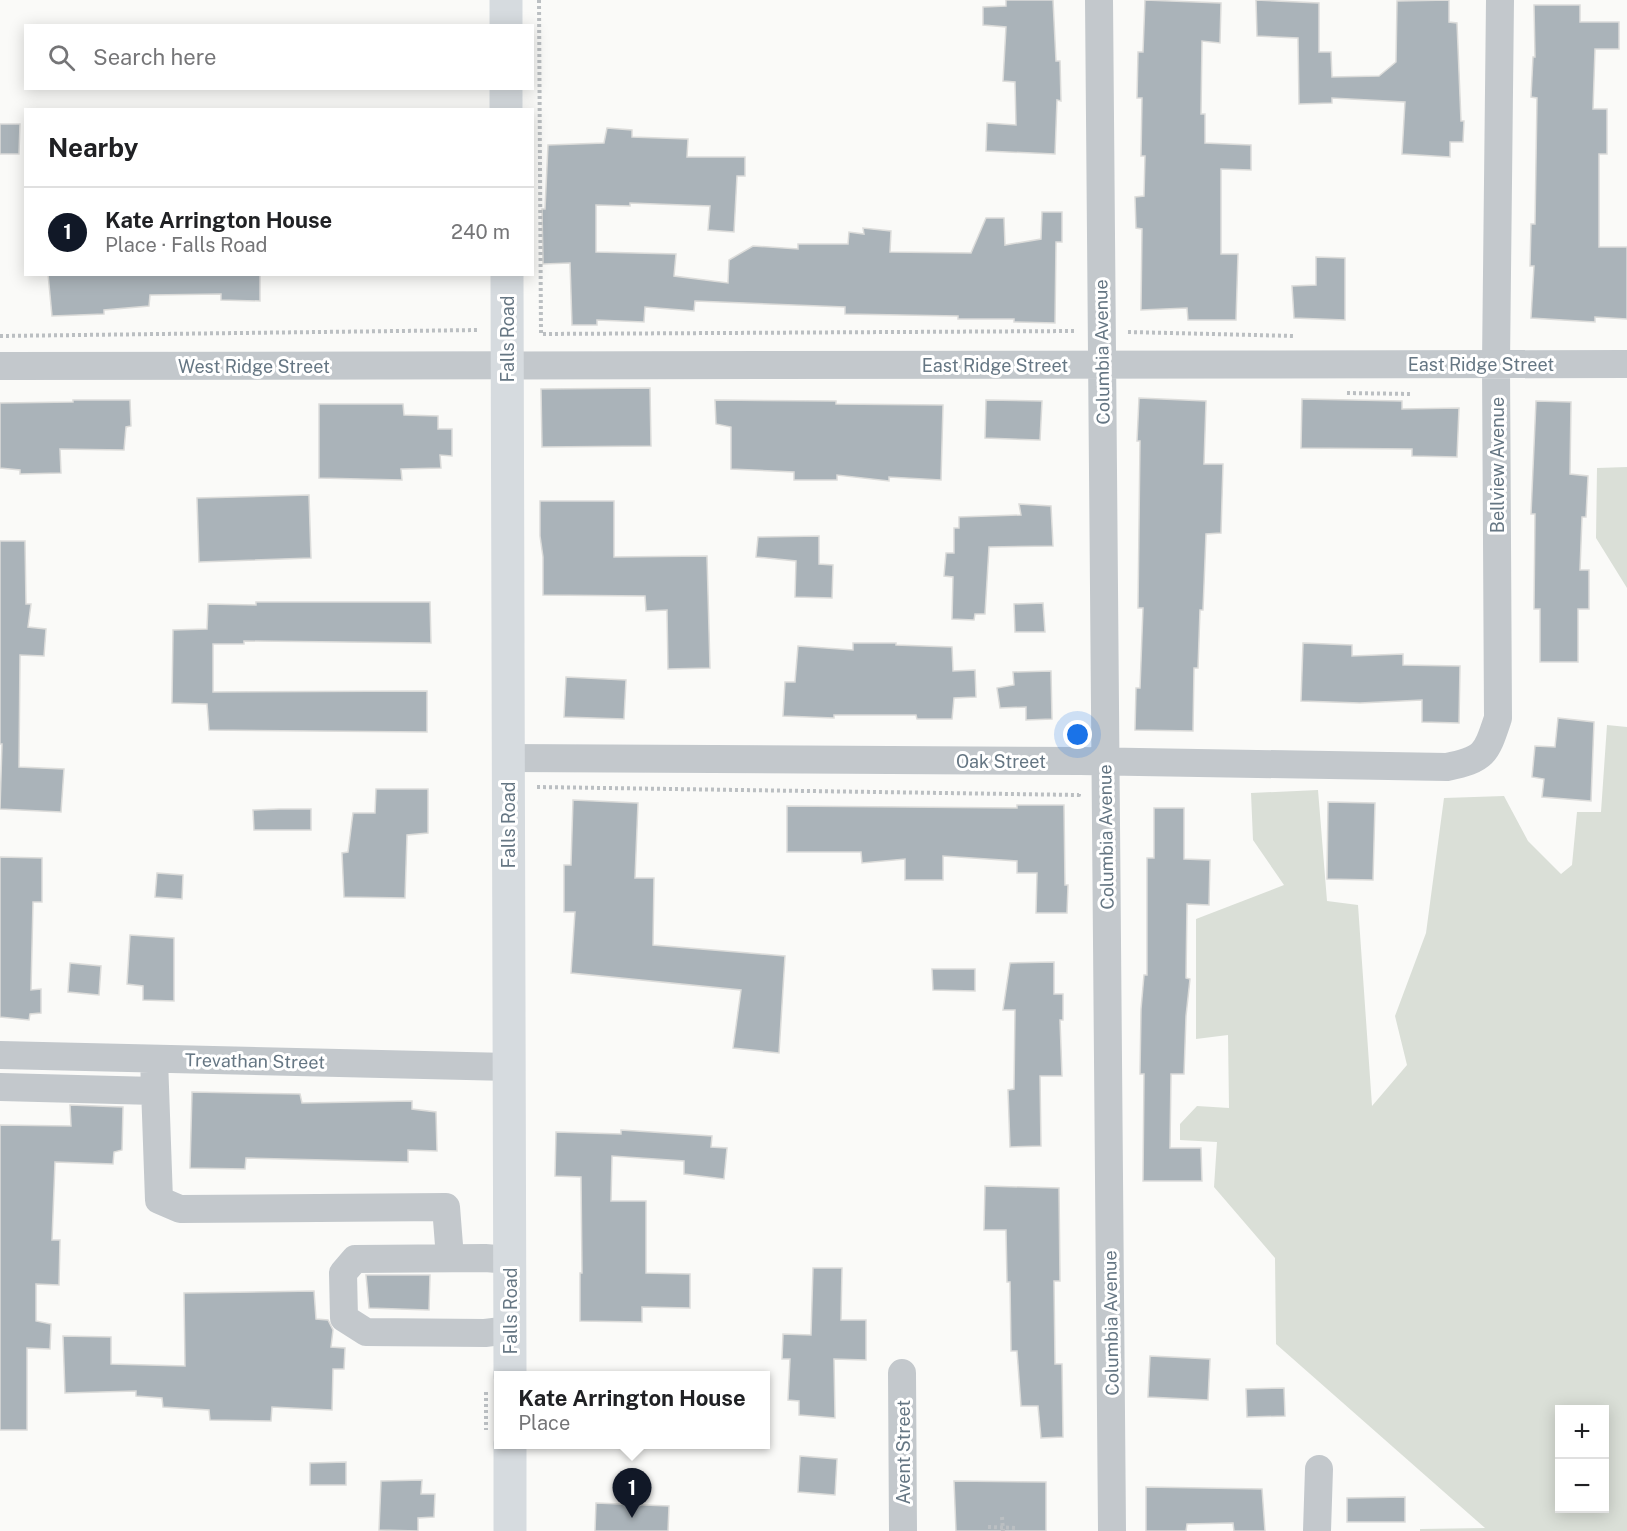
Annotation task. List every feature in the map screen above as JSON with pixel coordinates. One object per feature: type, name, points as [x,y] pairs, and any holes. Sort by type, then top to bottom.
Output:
[{"type":"main road","points":[[506,0],[506,24]]},
{"type":"main road","points":[[506,90],[506,108]]},
{"type":"main road","name":"Falls Road","points":[[507,276],[510,1371]]},
{"type":"main road","points":[[510,1449],[510,1531]]},
{"type":"street","name":"Columbia Avenue","points":[[1099,0],[1102,365],[1093,762],[1112,1531]]},
{"type":"street","name":"Bellview Avenue","points":[[1488,748],[1498,718],[1496,364],[1500,0]]},
{"type":"street","name":"East Ridge Street","points":[[507,366],[1627,364]]},
{"type":"street","name":"West Ridge Street","points":[[0,366],[507,366]]},
{"type":"street","name":"Oak Street","points":[[508,758],[1447,767],[1470,762],[1488,748]]},
{"type":"street","name":"Trevathan Street","points":[[0,1055],[509,1067]]},
{"type":"street","points":[[70,1057],[70,1089]]},
{"type":"street","points":[[154,1059],[159,1200],[180,1209],[446,1207],[450,1258]]},
{"type":"street","points":[[0,1087],[155,1090]]},
{"type":"street","points":[[510,1260],[354,1259],[343,1273],[344,1318],[366,1332],[485,1333],[510,1330]]},
{"type":"street","name":"Avent Street","points":[[902,1373],[903,1531]]},
{"type":"street","points":[[1317,1531],[1319,1469]]},
{"type":"path","points":[[539,0],[541,334],[1083,331]]},
{"type":"path","points":[[1128,322],[1128,332],[1297,336]]},
{"type":"path","points":[[0,336],[483,330]]},
{"type":"path","points":[[1340,393],[1410,394]]},
{"type":"path","points":[[534,787],[1079,795],[1093,762]]},
{"type":"path","points":[[1002,1516],[1003,1529]]},
{"type":"path","points":[[988,1527],[1017,1528]]},
{"type":"shaded area","points":[[1627,467],[1627,588],[1596,538],[1597,468]]},
{"type":"shaded area","points":[[1607,725],[1627,727],[1627,1531],[1420,1531],[1420,1529],[1485,1528],[1276,1344],[1275,1258],[1214,1187],[1217,1142],[1180,1140],[1180,1124],[1197,1106],[1229,1108],[1228,1035],[1196,1039],[1196,919],[1284,885],[1253,840],[1251,793],[1318,790],[1327,901],[1358,905],[1372,1106],[1407,1065],[1395,1016],[1426,933],[1444,798],[1504,796],[1528,841],[1561,874],[1572,865],[1577,812],[1601,812]]},
{"type":"building","points":[[1006,0],[1053,0],[1056,61],[1060,61],[1061,101],[1057,100],[1055,154],[986,151],[987,123],[1016,125],[1015,82],[1003,81],[1006,27],[983,25],[983,7],[1006,6]]},
{"type":"building","points":[[1145,0],[1221,3],[1220,43],[1202,41],[1201,114],[1205,114],[1205,143],[1251,145],[1251,170],[1221,169],[1221,254],[1238,254],[1236,320],[1188,320],[1187,308],[1141,310],[1142,229],[1136,228],[1135,197],[1144,196],[1145,156],[1141,156],[1142,98],[1137,98],[1138,52],[1143,52]]},
{"type":"building","points":[[1256,0],[1319,3],[1319,52],[1331,52],[1332,77],[1379,76],[1396,62],[1397,1],[1449,0],[1449,22],[1457,23],[1461,121],[1464,121],[1463,142],[1450,142],[1450,157],[1402,154],[1405,102],[1332,98],[1332,103],[1299,104],[1298,38],[1257,36]]},
{"type":"building","points":[[1534,5],[1580,5],[1580,22],[1619,22],[1619,49],[1595,49],[1593,109],[1607,109],[1607,154],[1599,154],[1599,247],[1627,247],[1627,319],[1595,317],[1595,322],[1531,318],[1534,266],[1530,266],[1531,224],[1535,224],[1537,98],[1531,97],[1533,57],[1535,57]]},
{"type":"building","points":[[0,124],[20,124],[19,154],[0,154]]},
{"type":"building","points":[[607,128],[632,130],[632,137],[688,139],[687,157],[745,157],[745,176],[737,176],[734,232],[708,230],[710,206],[630,203],[630,206],[596,205],[596,252],[676,254],[674,276],[728,283],[729,260],[753,246],[798,249],[798,244],[848,244],[849,232],[864,234],[863,228],[891,231],[890,252],[971,253],[986,218],[1004,218],[1005,245],[1041,239],[1042,212],[1062,212],[1062,242],[1056,242],[1055,323],[1014,322],[1014,319],[958,319],[958,316],[845,314],[845,307],[695,301],[694,311],[645,307],[644,322],[597,320],[597,325],[572,325],[570,263],[543,264],[542,209],[545,209],[548,145],[604,143]]},
{"type":"building","points":[[1316,257],[1345,258],[1345,320],[1294,318],[1292,286],[1316,285]]},
{"type":"building","points":[[48,276],[260,276],[260,301],[221,300],[221,294],[150,295],[149,306],[104,310],[104,314],[52,316]]},
{"type":"building","points":[[650,388],[651,446],[542,447],[541,389]]},
{"type":"building","points":[[1139,398],[1206,401],[1204,464],[1223,464],[1221,533],[1206,534],[1198,668],[1194,668],[1193,731],[1135,730],[1136,688],[1140,688],[1143,608],[1138,608]]},
{"type":"building","points":[[1302,399],[1402,401],[1402,409],[1459,408],[1457,457],[1412,456],[1412,449],[1301,448]]},
{"type":"building","points":[[73,400],[130,400],[131,426],[126,427],[124,450],[60,449],[61,473],[20,474],[20,470],[0,468],[0,403],[73,402]]},
{"type":"building","points":[[715,400],[943,405],[941,480],[889,477],[889,481],[837,475],[837,480],[794,480],[794,472],[731,469],[731,427],[716,424]]},
{"type":"building","points":[[986,400],[1042,401],[1040,440],[985,438]]},
{"type":"building","points":[[1536,401],[1571,402],[1570,474],[1588,476],[1586,517],[1582,517],[1580,570],[1589,570],[1589,609],[1578,609],[1578,662],[1540,662],[1540,609],[1534,609],[1535,514],[1531,514]]},
{"type":"building","points":[[319,404],[403,404],[404,415],[438,416],[438,429],[452,429],[452,456],[440,455],[441,468],[401,469],[402,480],[319,478]]},
{"type":"building","points":[[309,495],[311,558],[199,562],[197,498]]},
{"type":"building","points":[[540,501],[614,501],[614,557],[707,556],[710,668],[668,669],[667,610],[646,611],[645,596],[543,595]]},
{"type":"building","points":[[1019,504],[1051,506],[1053,546],[989,547],[985,614],[975,614],[974,620],[952,619],[953,577],[944,576],[946,553],[954,553],[954,528],[959,528],[959,517],[1021,515]]},
{"type":"building","points":[[819,536],[819,564],[833,565],[832,598],[795,597],[796,561],[756,557],[758,537]]},
{"type":"building","points":[[0,541],[25,541],[26,604],[31,604],[28,627],[46,629],[44,656],[20,655],[19,767],[64,769],[61,812],[0,809],[2,744],[0,744]]},
{"type":"building","points":[[256,602],[430,602],[431,643],[244,641],[244,644],[213,644],[213,692],[427,691],[427,732],[209,730],[207,704],[172,703],[173,630],[207,629],[208,604],[256,605]]},
{"type":"building","points":[[1043,603],[1045,632],[1015,632],[1014,604]]},
{"type":"building","points":[[853,643],[952,647],[953,671],[975,670],[976,697],[954,698],[952,719],[917,719],[916,715],[834,715],[834,718],[783,716],[785,682],[795,682],[798,646],[853,650]]},
{"type":"building","points":[[1303,643],[1352,645],[1352,656],[1403,654],[1403,665],[1460,666],[1459,723],[1422,722],[1422,700],[1360,703],[1301,701]]},
{"type":"building","points":[[1051,671],[1052,719],[1026,720],[1026,707],[1000,708],[997,688],[1014,685],[1013,672]]},
{"type":"building","points":[[566,677],[626,680],[624,719],[564,717]]},
{"type":"building","points":[[1558,718],[1594,722],[1591,801],[1542,797],[1544,779],[1532,777],[1535,746],[1555,747]]},
{"type":"building","points":[[376,789],[428,789],[428,833],[407,835],[405,898],[344,897],[342,853],[348,852],[353,813],[375,813]]},
{"type":"building","points":[[573,800],[638,803],[635,878],[654,878],[653,945],[785,956],[779,1053],[733,1048],[741,990],[571,973],[575,912],[564,912],[564,865],[571,865]]},
{"type":"building","points":[[1328,802],[1375,803],[1373,880],[1327,879]]},
{"type":"building","points":[[1017,805],[1064,805],[1067,913],[1036,913],[1037,873],[1017,873],[1017,861],[943,856],[943,880],[905,880],[905,859],[862,863],[861,852],[787,852],[787,806],[1017,808]]},
{"type":"building","points":[[1154,808],[1184,808],[1184,859],[1210,860],[1209,905],[1187,904],[1186,978],[1190,979],[1184,1074],[1171,1074],[1170,1148],[1201,1148],[1202,1181],[1143,1181],[1144,1074],[1140,1074],[1141,1009],[1144,975],[1147,975],[1147,858],[1154,858]]},
{"type":"building","points":[[311,809],[311,830],[254,830],[253,810]]},
{"type":"building","points":[[0,857],[42,858],[42,902],[33,902],[31,990],[41,989],[41,1013],[30,1014],[29,1020],[0,1017]]},
{"type":"building","points":[[157,873],[183,875],[182,899],[155,897]]},
{"type":"building","points":[[130,935],[174,938],[174,1001],[143,1000],[143,986],[127,984]]},
{"type":"building","points":[[1054,962],[1054,994],[1063,994],[1063,1020],[1060,1020],[1062,1076],[1040,1076],[1041,1146],[1010,1147],[1008,1090],[1014,1089],[1015,1010],[1003,1010],[1010,963]]},
{"type":"building","points":[[70,963],[101,966],[99,995],[68,992]]},
{"type":"building","points":[[932,969],[975,969],[975,991],[933,990]]},
{"type":"building","points":[[192,1092],[300,1094],[302,1103],[412,1101],[412,1109],[436,1112],[437,1151],[408,1150],[408,1162],[246,1158],[245,1169],[190,1168]]},
{"type":"building","points":[[70,1105],[123,1107],[122,1150],[114,1152],[113,1164],[55,1162],[52,1240],[60,1240],[59,1285],[36,1284],[36,1321],[51,1324],[50,1349],[27,1348],[27,1430],[0,1430],[0,1125],[71,1126]]},
{"type":"building","points":[[621,1130],[712,1136],[711,1147],[727,1148],[724,1179],[684,1174],[684,1161],[612,1156],[611,1201],[646,1201],[646,1273],[690,1274],[690,1308],[642,1307],[642,1322],[580,1321],[581,1177],[555,1176],[556,1132],[621,1134]]},
{"type":"building","points":[[985,1186],[1059,1188],[1060,1281],[1054,1281],[1055,1364],[1062,1364],[1063,1437],[1041,1438],[1038,1406],[1021,1406],[1017,1351],[1011,1351],[1010,1282],[1007,1282],[1006,1230],[984,1230]]},
{"type":"building","points":[[813,1268],[842,1268],[841,1320],[866,1320],[866,1360],[834,1359],[835,1418],[799,1415],[799,1401],[788,1400],[790,1359],[782,1359],[783,1334],[811,1335]]},
{"type":"building","points":[[366,1275],[430,1275],[429,1310],[369,1308]]},
{"type":"building","points":[[314,1291],[316,1319],[328,1320],[333,1330],[331,1347],[345,1348],[344,1369],[333,1369],[332,1410],[272,1407],[271,1421],[210,1420],[209,1410],[163,1407],[162,1398],[136,1396],[136,1391],[65,1393],[63,1336],[111,1337],[111,1364],[185,1366],[184,1293]]},
{"type":"building","points":[[1150,1356],[1210,1359],[1208,1400],[1148,1397]]},
{"type":"building","points":[[1284,1388],[1285,1416],[1247,1417],[1246,1389]]},
{"type":"building","points":[[800,1456],[837,1459],[835,1495],[798,1492]]},
{"type":"building","points":[[346,1462],[346,1485],[310,1485],[310,1463]]},
{"type":"building","points":[[422,1480],[421,1494],[435,1494],[434,1517],[418,1518],[418,1531],[379,1530],[381,1481]]},
{"type":"building","points":[[954,1481],[1046,1482],[1046,1531],[956,1531]]},
{"type":"building","points":[[1146,1487],[1262,1489],[1265,1531],[1234,1531],[1233,1523],[1187,1524],[1186,1531],[1146,1531]]},
{"type":"building","points":[[1405,1497],[1405,1522],[1347,1522],[1347,1498]]},
{"type":"building","points":[[596,1503],[669,1506],[668,1531],[595,1531]]},
{"type":"place","name":"Kate Arrington House","points":[[632,1518]]}]
